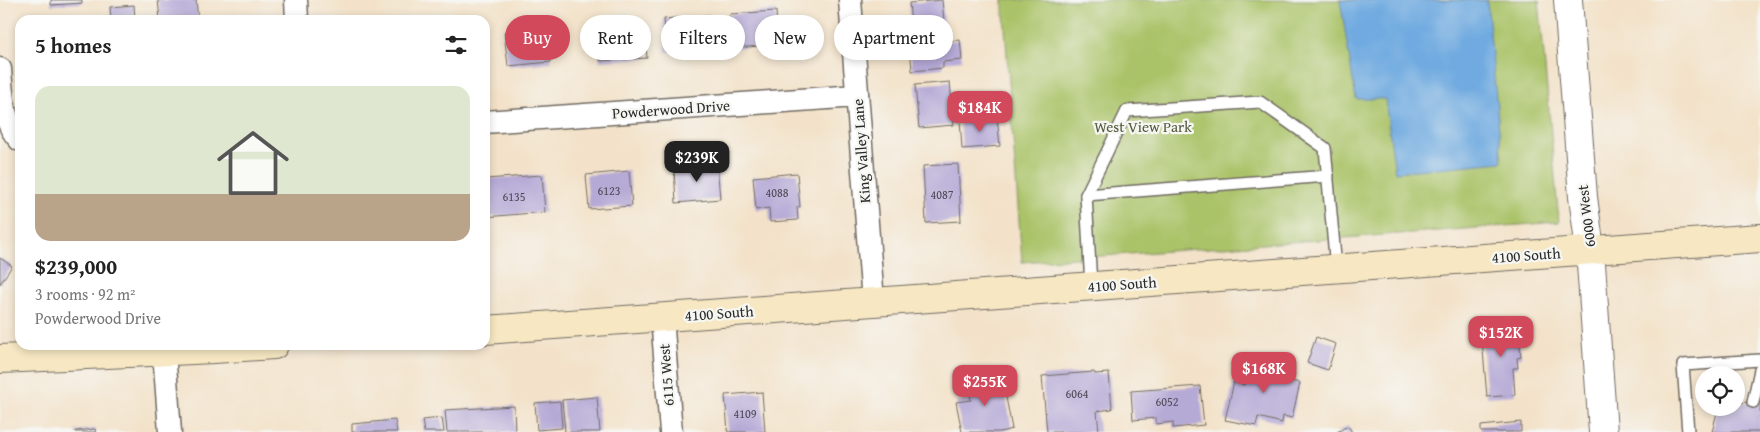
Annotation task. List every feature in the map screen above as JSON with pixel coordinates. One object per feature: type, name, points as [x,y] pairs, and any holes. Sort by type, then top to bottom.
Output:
[{"type":"main road","name":"4100 South","points":[[490,330],[1760,238]]},
{"type":"main road","points":[[0,359],[195,350]]},
{"type":"street","points":[[296,0],[297,15]]},
{"type":"street","name":"King Valley Lane","points":[[850,0],[873,302]]},
{"type":"street","name":"6000 West","points":[[1568,0],[1583,197],[1590,250],[1603,432]]},
{"type":"street","points":[[0,69],[5,114],[15,134]]},
{"type":"street","name":"Powderwood Drive","points":[[490,122],[857,96]]},
{"type":"street","name":"6115 West","points":[[662,317],[671,432]]},
{"type":"street","points":[[164,352],[170,432]]},
{"type":"lane","points":[[1091,286],[1086,195],[1127,111],[1260,102],[1325,148],[1336,268]]},
{"type":"lane","points":[[1086,195],[1328,176]]},
{"type":"lane","points":[[1688,432],[1683,365],[1760,360]]},
{"type":"lane","points":[[1752,402],[1760,370]]},
{"type":"green space","name":"West View Park","points":[[1003,0],[1539,0],[1559,222],[1022,262]]},
{"type":"water","points":[[1340,0],[1487,0],[1502,162],[1395,172],[1385,99],[1356,99]]},
{"type":"building","points":[[51,0],[82,0],[82,3],[51,5]]},
{"type":"building","points":[[158,0],[196,0],[198,15],[160,15]]},
{"type":"building","points":[[942,0],[943,15],[910,15],[909,3]]},
{"type":"building","points":[[134,5],[135,15],[111,15],[110,7]]},
{"type":"building","points":[[776,11],[776,15],[755,15],[755,46],[745,47],[745,15],[730,14]]},
{"type":"building","points":[[953,40],[960,40],[962,60],[943,62],[943,68],[912,71],[911,60],[953,60]]},
{"type":"building","points":[[507,60],[551,60],[551,62],[508,66]]},
{"type":"building","points":[[950,82],[954,125],[919,128],[915,85]]},
{"type":"building","points":[[997,116],[1000,146],[962,149],[960,119]]},
{"type":"building","points":[[717,163],[720,199],[676,203],[674,167]]},
{"type":"building","points":[[958,164],[961,221],[926,223],[923,166]]},
{"type":"building","points":[[629,171],[632,206],[589,209],[586,175]]},
{"type":"building","points":[[797,173],[800,207],[797,207],[798,220],[770,222],[769,208],[756,210],[753,177]]},
{"type":"building","points":[[542,175],[545,212],[490,217],[490,179]]},
{"type":"building","points":[[0,258],[12,266],[0,284]]},
{"type":"building","points":[[1518,323],[1521,357],[1517,358],[1518,368],[1513,368],[1515,395],[1487,397],[1481,327]]},
{"type":"building","points":[[1316,337],[1336,344],[1328,370],[1307,363]]},
{"type":"building","points":[[1250,358],[1294,368],[1291,381],[1300,383],[1292,418],[1283,416],[1282,423],[1258,417],[1256,426],[1225,420],[1234,382],[1244,385]]},
{"type":"building","points":[[1094,372],[1095,374],[1109,373],[1112,409],[1097,411],[1099,432],[1047,432],[1042,376]]},
{"type":"building","points":[[1002,376],[1012,429],[1000,432],[962,432],[956,402],[971,400],[967,381]]},
{"type":"building","points":[[1200,386],[1204,425],[1173,428],[1173,422],[1156,424],[1156,418],[1133,420],[1131,391]]},
{"type":"building","points":[[762,392],[765,432],[728,432],[725,395]]},
{"type":"building","points":[[597,397],[600,432],[565,432],[562,400]]},
{"type":"building","points":[[560,401],[562,428],[537,430],[535,403]]},
{"type":"building","points":[[1760,401],[1760,432],[1712,432],[1716,416],[1745,416],[1745,402]]},
{"type":"building","points":[[514,406],[515,432],[447,432],[445,410]]},
{"type":"building","points":[[442,418],[444,432],[424,432],[422,420]]},
{"type":"building","points":[[395,420],[397,432],[352,432],[352,424]]},
{"type":"building","points":[[1521,422],[1521,432],[1481,432],[1481,426]]},
{"type":"building","points":[[1348,426],[1352,432],[1337,432]]},
{"type":"building","points":[[95,429],[96,432],[75,432],[75,431]]}]
